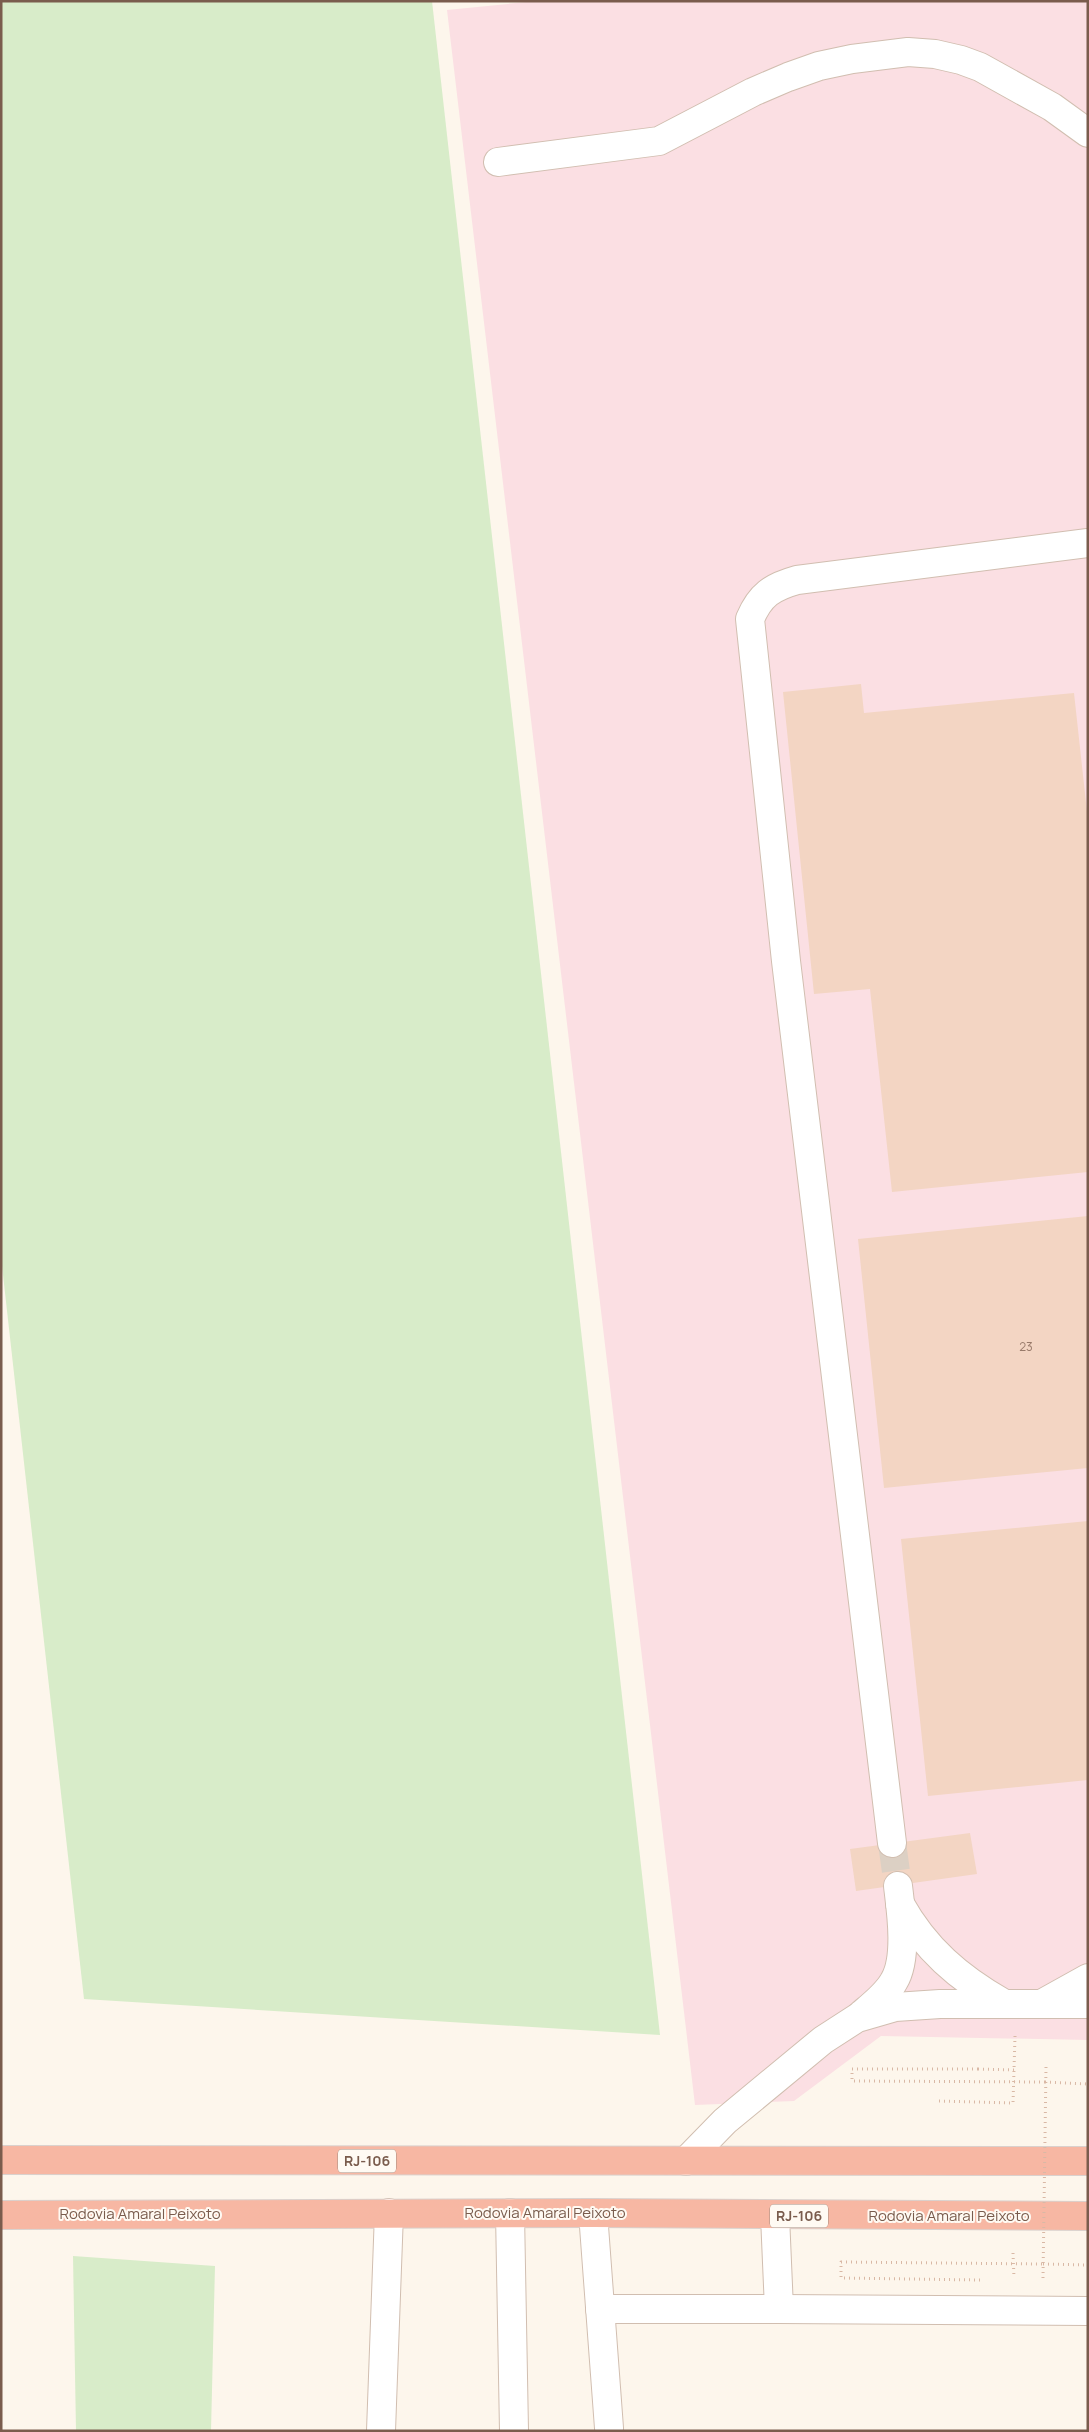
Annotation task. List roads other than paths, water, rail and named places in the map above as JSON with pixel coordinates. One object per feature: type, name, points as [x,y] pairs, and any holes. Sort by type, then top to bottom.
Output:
[{"type":"highway","name":"RJ-106","points":[[1,2160],[1088,2161]]},
{"type":"highway","name":"Rodovia Amaral Peixoto","points":[[1,2215],[593,2213],[775,2216],[1088,2216]]},
{"type":"street","points":[[498,162],[659,141],[752,92],[788,77],[819,66],[852,59],[908,52],[944,56],[980,67],[1052,106],[1088,133]]},
{"type":"street","points":[[892,1844],[786,961],[750,619],[756,604],[767,593],[782,584],[797,580],[1088,543]]},
{"type":"street","points":[[686,2161],[726,2121],[823,2040],[857,2018],[885,1994],[896,1979],[902,1946],[899,1894],[911,1923],[933,1952],[964,1978],[1003,2003]]},
{"type":"street","points":[[1043,2003],[1088,1978]]},
{"type":"street","points":[[857,2018],[895,2007],[1003,2003],[1088,2004]]},
{"type":"street","points":[[381,2431],[389,2213]]},
{"type":"street","points":[[510,2213],[514,2431]]},
{"type":"street","points":[[593,2213],[609,2428]]},
{"type":"street","points":[[775,2216],[779,2309]]},
{"type":"street","points":[[600,2309],[1088,2312]]},
{"type":"tunnel","points":[[892,1843],[898,1886]]}]
